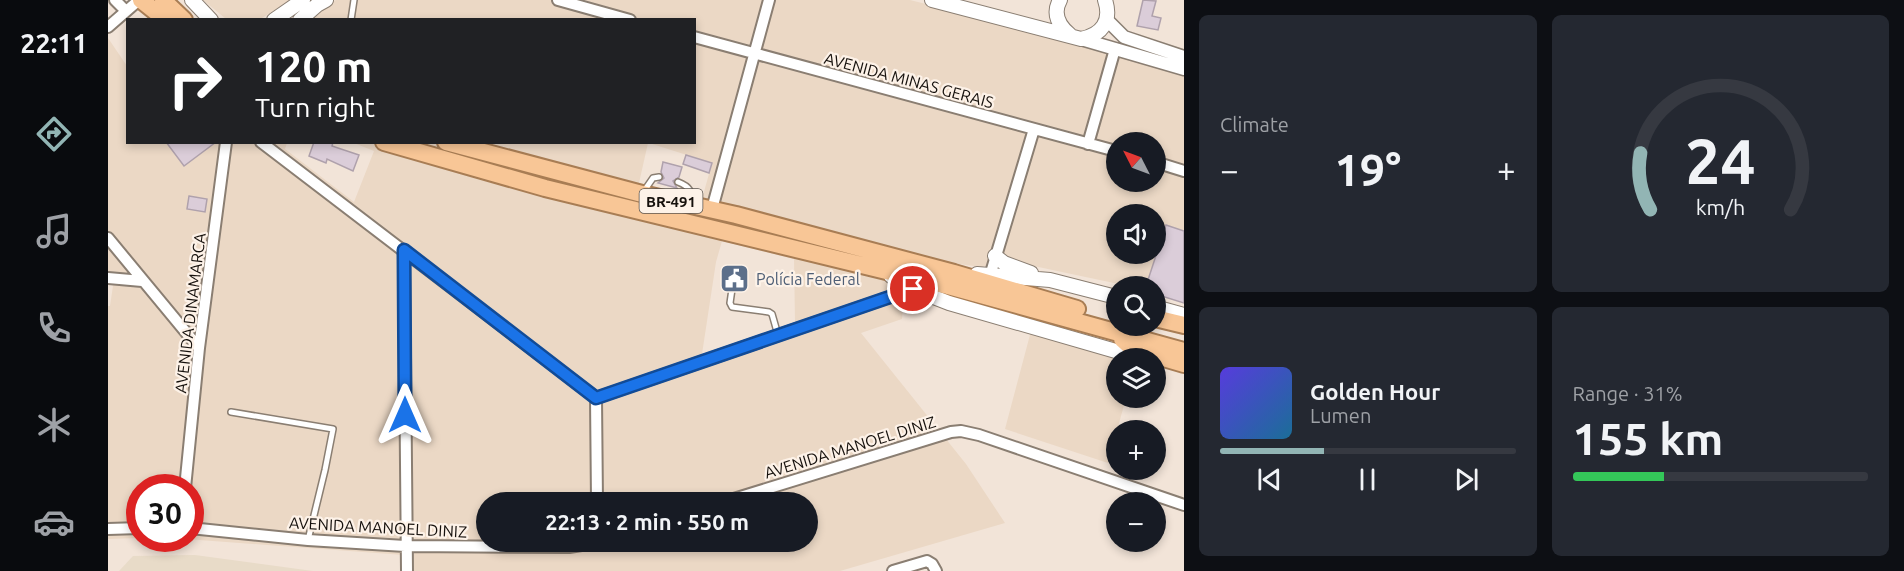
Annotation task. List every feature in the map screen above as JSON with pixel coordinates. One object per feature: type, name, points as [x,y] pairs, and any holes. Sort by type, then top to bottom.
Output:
[{"type":"highway","points":[[140,0],[163,18]]},
{"type":"highway","points":[[163,0],[182,18]]},
{"type":"highway","name":"BR-491","points":[[391,144],[556,190],[881,270],[1106,322]]},
{"type":"highway","name":"BR-491","points":[[454,144],[954,273],[1106,321]]},
{"type":"highway","points":[[1166,321],[1184,325]]},
{"type":"highway","points":[[1124,336],[1125,344],[1133,349],[1184,364]]},
{"type":"highway","name":"BR-491","points":[[1147,336],[1184,351]]},
{"type":"highway","name":"BR-491","points":[[1166,336],[1184,340]]},
{"type":"main road","points":[[192,0],[209,18]]},
{"type":"main road","points":[[277,18],[303,0]]},
{"type":"main road","points":[[302,18],[317,4],[326,0]]},
{"type":"main road","points":[[932,0],[1075,37],[1092,37],[1101,30],[1109,8]]},
{"type":"main road","points":[[1060,0],[1057,17],[1061,28],[1075,37]]},
{"type":"main road","points":[[996,256],[1012,267],[1050,280],[1106,294]]},
{"type":"main road","points":[[881,270],[913,289],[949,303],[1106,348]]},
{"type":"main road","points":[[954,273],[1050,280]]},
{"type":"main road","points":[[1166,310],[1184,315]]},
{"type":"main road","points":[[1166,366],[1184,372]]},
{"type":"street","points":[[115,0],[126,11]]},
{"type":"street","points":[[108,27],[140,0]]},
{"type":"street","points":[[558,0],[623,18]]},
{"type":"street","points":[[712,209],[769,0]]},
{"type":"street","points":[[1109,8],[1119,33],[1131,40],[1184,57]]},
{"type":"street","points":[[1075,37],[1184,69]]},
{"type":"street","name":"AVENIDA MINAS GERAIS","points":[[696,38],[1106,149]]},
{"type":"street","points":[[1088,144],[1115,49]]},
{"type":"street","points":[[990,276],[1034,129]]},
{"type":"street","name":"AVENIDA DINAMARCA","points":[[186,474],[199,348],[226,144]]},
{"type":"street","points":[[264,144],[596,398]]},
{"type":"street","points":[[1166,165],[1184,171]]},
{"type":"street","points":[[108,238],[199,348]]},
{"type":"street","points":[[404,250],[407,571]]},
{"type":"street","points":[[108,278],[142,281]]},
{"type":"street","points":[[596,398],[913,289]]},
{"type":"street","points":[[596,398],[597,492]]},
{"type":"street","name":"AVENIDA MANOEL DINIZ","points":[[756,492],[951,432],[961,431],[979,435],[1184,506]]},
{"type":"street","points":[[108,529],[126,528]]},
{"type":"street","name":"AVENIDA MANOEL DINIZ","points":[[204,529],[308,540],[405,546],[476,546]]},
{"type":"street","points":[[893,571],[927,561],[936,571]]},
{"type":"lane","points":[[351,18],[354,0]]},
{"type":"lane","points":[[642,194],[653,178],[659,177]]},
{"type":"lane","points":[[678,183],[687,185],[691,190],[692,206]]},
{"type":"lane","points":[[733,282],[730,303],[732,307],[769,312],[772,314],[778,335]]},
{"type":"lane","points":[[231,412],[333,429],[326,470],[308,540]]},
{"type":"shaded area","points":[[203,0],[290,0],[262,18],[225,18]]},
{"type":"shaded area","points":[[336,0],[910,0],[1184,72],[1184,302],[1166,292],[1166,276],[1106,276],[1106,281],[1015,262],[981,267],[907,257],[902,319],[861,333],[966,464],[1005,523],[840,571],[405,571],[404,555],[204,540],[204,474],[126,474],[126,538],[108,539],[108,306],[110,306],[113,286],[108,280],[108,38],[126,65],[126,144],[287,144],[285,149],[354,202],[374,151],[356,144],[648,144],[639,183],[702,199],[712,163],[652,144],[696,144],[696,18],[312,18],[320,8]],"holes":[[[722,241],[794,259],[795,322],[702,354],[716,262]]]},
{"type":"shaded area","points":[[1031,331],[1106,353],[1106,408],[1123,408],[1120,420],[1106,420],[1106,462],[1005,429]]},
{"type":"shaded area","points":[[194,555],[313,571],[119,571],[133,556]]},
{"type":"building","points":[[1143,0],[1156,1],[1152,16],[1161,18],[1158,30],[1137,26]]},
{"type":"building","points":[[168,144],[213,144],[184,166]]},
{"type":"building","points":[[313,144],[332,144],[332,146],[359,155],[353,171],[327,159],[326,163],[309,156]]},
{"type":"building","points":[[686,155],[712,163],[709,173],[683,164]]},
{"type":"building","points":[[663,162],[682,167],[679,177],[673,181],[677,188],[658,183],[664,178],[661,172]]},
{"type":"building","points":[[189,196],[207,199],[205,212],[187,209]]},
{"type":"building","points":[[1166,225],[1184,231],[1184,303],[1166,297],[1166,276],[1149,276],[1153,264],[1166,264]]},
{"type":"place","name":"Polícia Federal","points":[[735,279]]},
{"type":"route","points":[[405,415],[404,250],[596,398],[913,289]]}]
